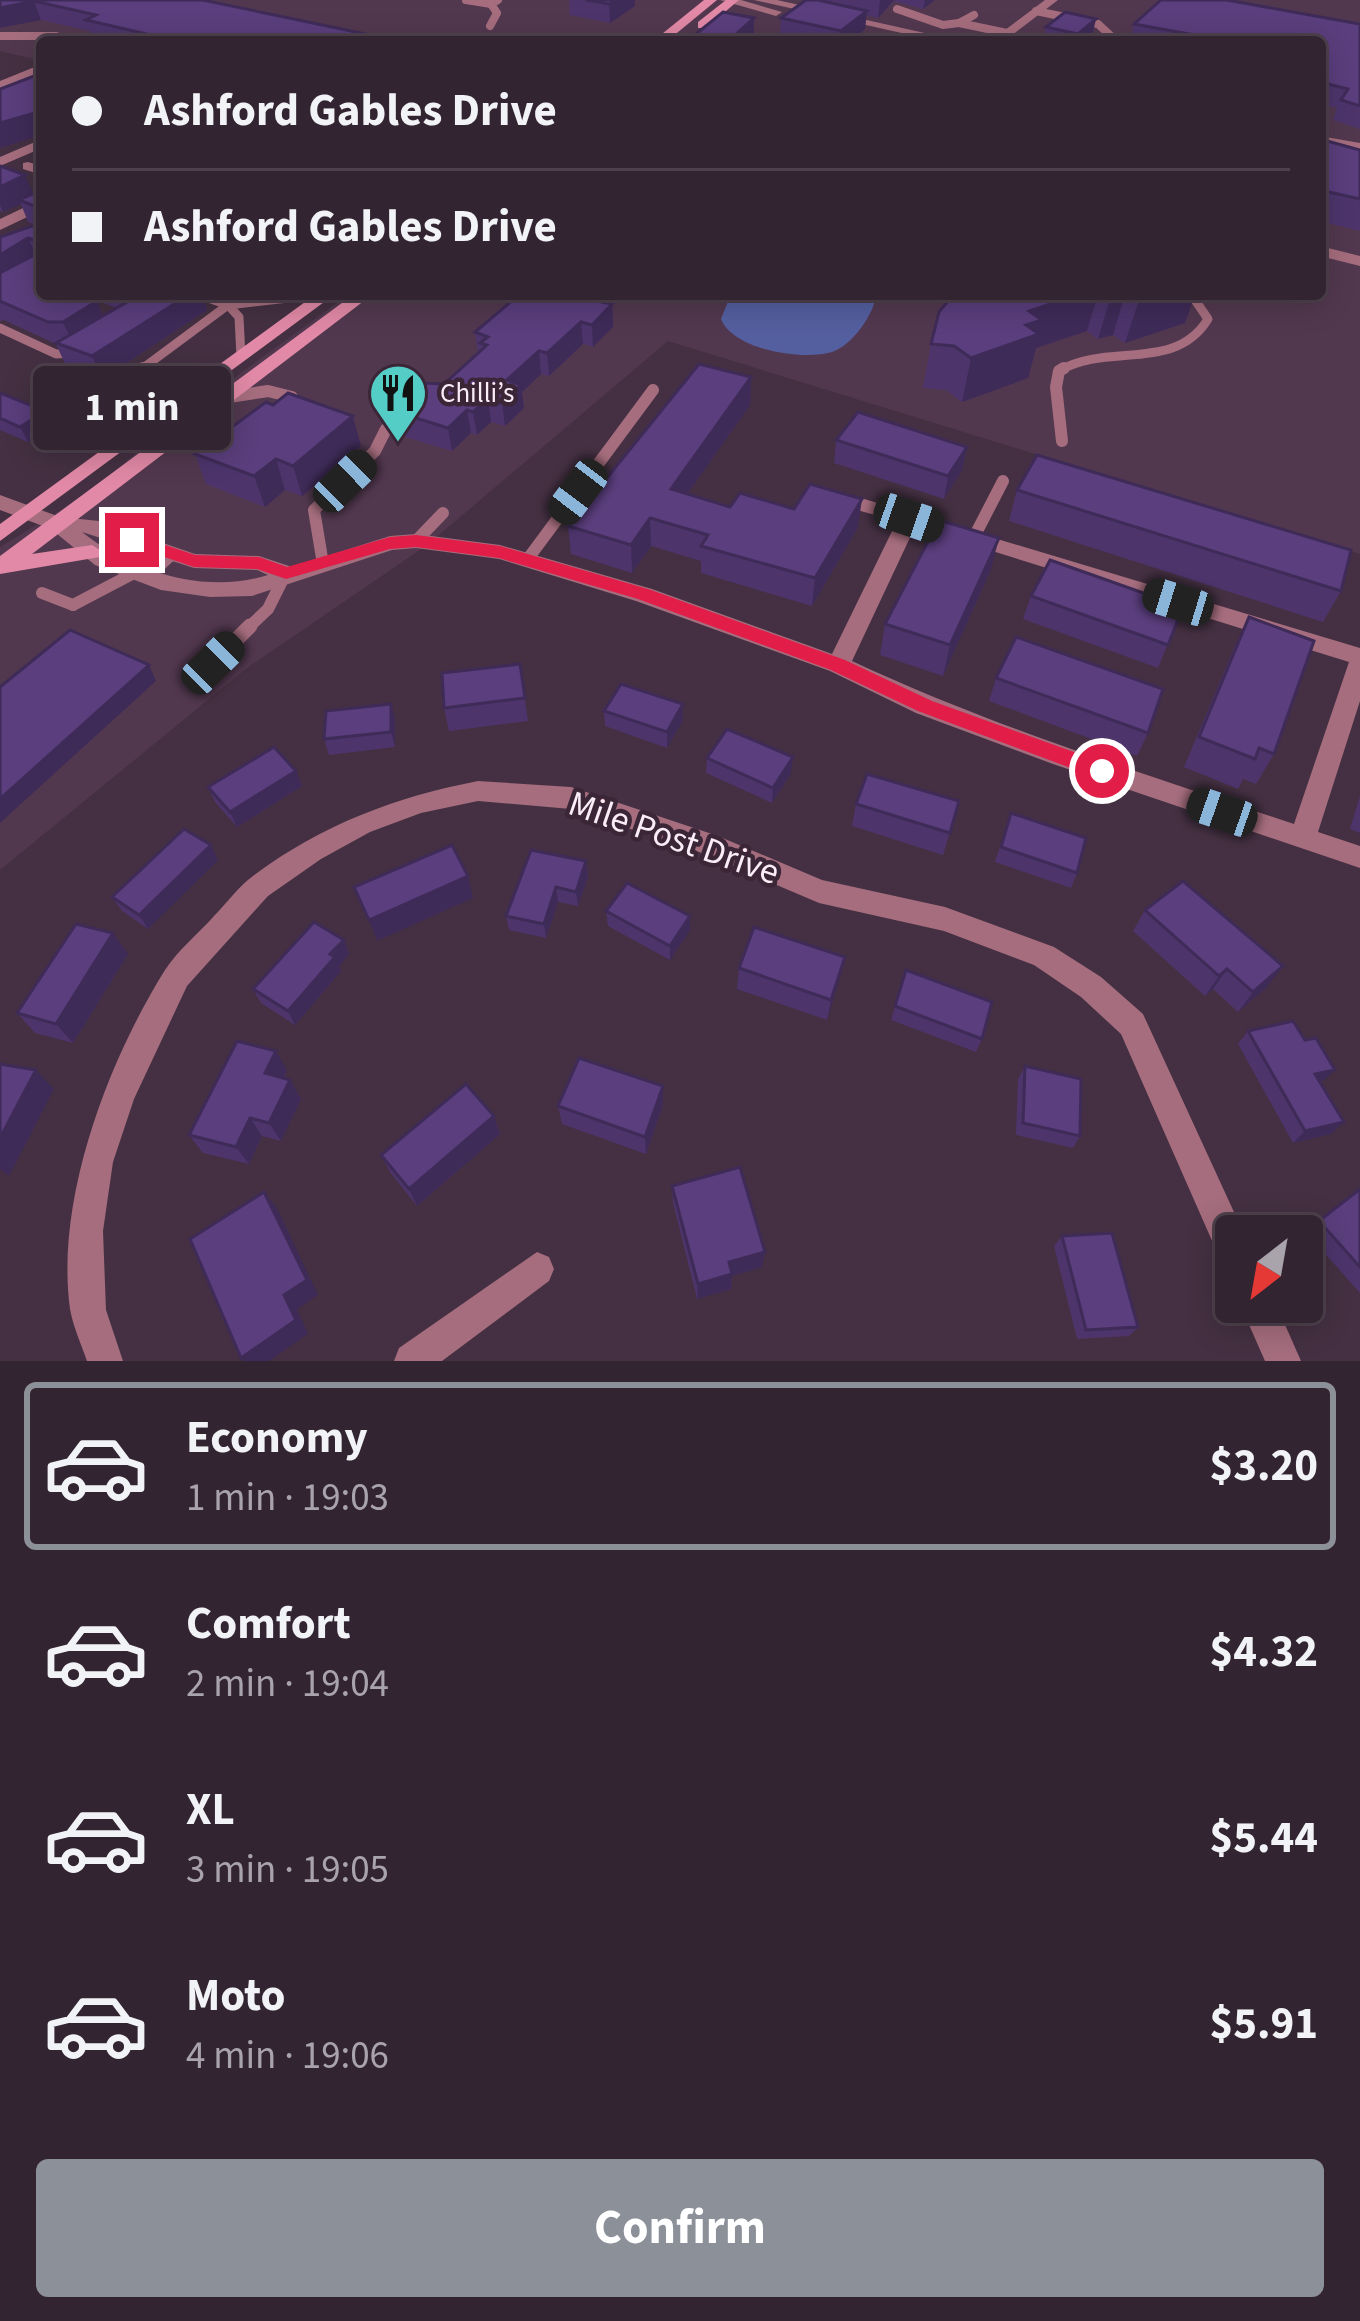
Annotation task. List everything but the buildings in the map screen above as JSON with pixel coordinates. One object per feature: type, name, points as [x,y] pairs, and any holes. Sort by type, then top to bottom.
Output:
[{"type":"main road","points":[[666,36],[711,0]]},
{"type":"main road","points":[[689,36],[730,1]]},
{"type":"main road","points":[[0,534],[317,300]]},
{"type":"main road","points":[[0,567],[357,300]]},
{"type":"main road","points":[[0,567],[98,556]]},
{"type":"street","points":[[760,0],[931,36]]},
{"type":"street","points":[[1004,36],[1052,0]]},
{"type":"street","points":[[730,1],[889,36]]},
{"type":"street","points":[[0,86],[36,71]]},
{"type":"street","points":[[1326,141],[1360,147]]},
{"type":"street","points":[[0,162],[36,145]]},
{"type":"street","points":[[1326,153],[1360,159]]},
{"type":"street","points":[[0,225],[36,207]]},
{"type":"street","points":[[1326,238],[1360,247]]},
{"type":"street","points":[[1326,252],[1360,261]]},
{"type":"street","points":[[822,494],[1360,661],[1302,840]]},
{"type":"street","points":[[0,502],[58,524],[92,526],[172,554],[216,564],[259,563],[286,573]]},
{"type":"street","points":[[838,665],[909,518]]},
{"type":"street","points":[[58,524],[98,556],[140,575],[185,586],[252,588],[367,547],[416,541],[527,560],[644,595],[838,665],[925,706],[1360,857]]},
{"type":"street","name":"Mile Post Drive","points":[[105,1361],[88,1310],[86,1231],[97,1162],[119,1095],[177,977],[258,888],[311,851],[361,824],[419,803],[478,791],[571,798],[708,844],[819,891],[945,919],[1045,956],[1091,987],[1132,1024],[1218,1215]]},
{"type":"street","points":[[412,1361],[537,1269]]},
{"type":"street","points":[[1266,1323],[1283,1361]]},
{"type":"lane","points":[[466,0],[495,2],[497,13],[490,26]]},
{"type":"lane","points":[[897,9],[943,25],[974,14],[956,10]]},
{"type":"lane","points":[[1036,11],[1098,24],[1111,36]]},
{"type":"lane","points":[[932,13],[996,36]]},
{"type":"lane","points":[[0,36],[56,36]]},
{"type":"lane","points":[[214,300],[228,305],[272,300]]},
{"type":"lane","points":[[139,371],[234,300]]},
{"type":"lane","points":[[1062,441],[1056,387],[1059,371],[1080,358],[1138,358],[1198,337],[1208,319],[1195,300]]},
{"type":"lane","points":[[228,305],[238,317],[241,357]]},
{"type":"lane","points":[[0,328],[56,354],[76,352],[93,342]]},
{"type":"lane","points":[[229,398],[286,395],[268,368]]},
{"type":"lane","points":[[527,560],[653,390]]},
{"type":"lane","points":[[322,564],[314,510],[375,452],[386,429]]},
{"type":"lane","points":[[973,539],[1003,481]]},
{"type":"lane","points":[[416,541],[443,513]]},
{"type":"lane","points":[[43,593],[73,605],[140,575],[172,554]]},
{"type":"lane","points":[[73,605],[98,556]]},
{"type":"lane","points":[[213,663],[268,609],[286,573]]},
{"type":"shaded area","points":[[0,0],[1360,0],[1360,554],[668,341],[427,545],[247,668],[0,870],[0,547],[89,493],[163,430],[341,300],[1326,300],[1326,36],[36,36],[36,60],[0,51]]},
{"type":"water","points":[[729,300],[875,300],[867,320],[847,343],[819,354],[787,354],[754,345],[728,330],[721,319]]},
{"type":"place","name":"Chilli’s","points":[[398,444]]},
{"type":"route","points":[[132,540],[194,561],[259,563],[286,573],[390,543],[416,541],[500,552],[644,595],[838,665],[925,706],[1102,771]]}]
